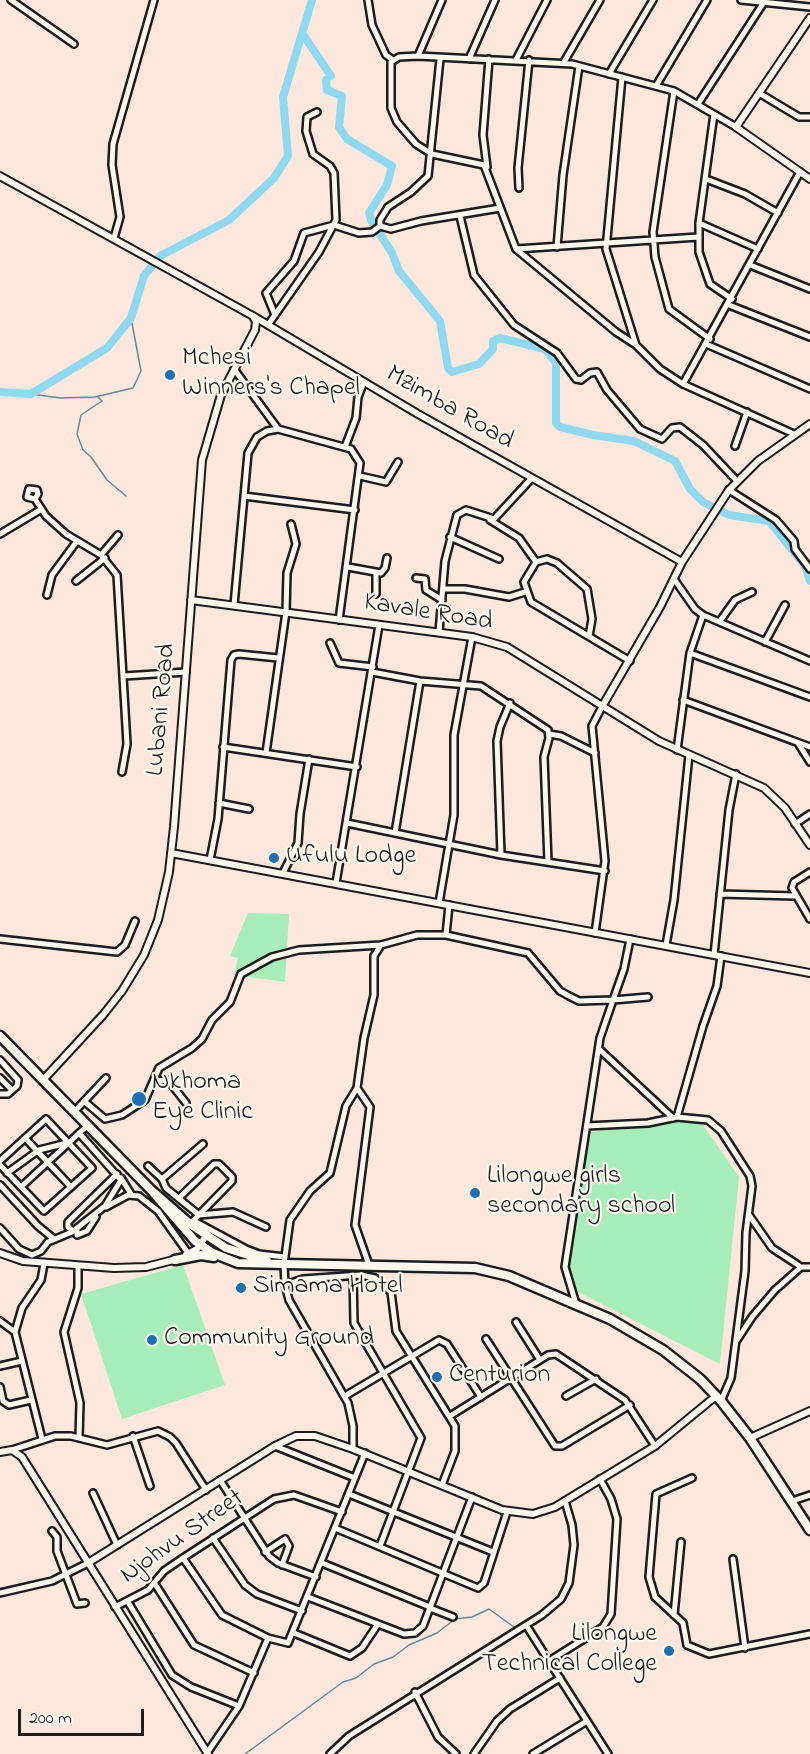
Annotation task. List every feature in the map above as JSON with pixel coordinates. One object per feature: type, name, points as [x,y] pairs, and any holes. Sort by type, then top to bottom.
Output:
[{"type":"highway","points":[[0,1036],[151,1190],[189,1236],[218,1256],[238,1263]]},
{"type":"highway","points":[[151,1190],[206,1236],[244,1255],[284,1262]]},
{"type":"highway","points":[[187,1254],[189,1236]]},
{"type":"highway","points":[[175,1260],[201,1255],[238,1263],[284,1262],[474,1268],[509,1276],[576,1304],[619,1323],[663,1350],[718,1398],[750,1438],[810,1530]]},
{"type":"street","points":[[11,0],[74,44]]},
{"type":"street","points":[[114,238],[120,217],[112,151],[123,102],[154,0]]},
{"type":"street","points":[[368,0],[372,25],[386,55],[393,60]]},
{"type":"street","points":[[418,56],[442,0]]},
{"type":"street","points":[[469,59],[495,0]]},
{"type":"street","points":[[516,60],[547,0]]},
{"type":"street","points":[[564,62],[600,0]]},
{"type":"street","points":[[609,74],[653,0]]},
{"type":"street","points":[[656,86],[707,0]]},
{"type":"street","points":[[741,0],[810,7]]},
{"type":"street","points":[[698,104],[764,2]]},
{"type":"street","points":[[736,128],[810,18]]},
{"type":"street","points":[[488,168],[480,163],[432,154],[416,144],[393,115],[390,66],[393,60],[399,57],[418,56],[440,59],[564,62],[656,86],[698,104],[810,178]]},
{"type":"street","points":[[275,315],[266,297],[267,289],[294,261],[304,233],[334,225],[359,233],[372,232],[379,227],[387,207],[411,192],[428,176],[440,59]]},
{"type":"street","points":[[489,59],[483,135],[488,168],[516,249],[616,332],[636,345],[660,369],[683,384],[794,434]]},
{"type":"street","points":[[519,188],[518,168],[529,60]]},
{"type":"street","points":[[557,247],[563,175],[579,66]]},
{"type":"street","points":[[622,77],[606,243],[608,262],[636,345]]},
{"type":"street","points":[[674,92],[652,240],[669,309],[708,342],[810,390]]},
{"type":"street","points":[[759,93],[799,117],[810,117]]},
{"type":"street","points":[[268,326],[334,225],[336,214],[334,173],[330,166],[313,153],[306,131],[307,117],[317,112]]},
{"type":"street","points":[[714,114],[699,223],[699,252],[707,279],[715,289],[732,298]]},
{"type":"street","points":[[683,384],[729,305],[800,172]]},
{"type":"street","name":"Mzimba Road","points":[[0,176],[253,316],[531,479],[682,562]]},
{"type":"street","points":[[706,179],[745,194],[778,213]]},
{"type":"street","points":[[379,227],[386,230],[421,221],[500,208]]},
{"type":"street","points":[[460,216],[474,275],[514,325],[557,354],[576,379],[582,380],[594,371],[597,372],[607,390],[640,429],[662,439],[672,428],[680,427],[703,445],[737,481]]},
{"type":"street","points":[[699,223],[758,249]]},
{"type":"street","points":[[516,249],[698,237]]},
{"type":"street","points":[[750,265],[810,289]]},
{"type":"street","points":[[729,305],[810,337]]},
{"type":"street","name":"Lubani Road","points":[[44,1080],[103,1015],[140,963],[158,920],[171,854],[204,451],[215,412],[255,330],[256,322],[253,316]]},
{"type":"street","points":[[234,369],[278,429]]},
{"type":"street","points":[[345,447],[355,422],[358,397],[364,382]]},
{"type":"street","points":[[735,446],[747,412]]},
{"type":"street","points":[[596,933],[605,871],[592,726],[630,661],[682,562],[729,490],[758,461],[794,434],[809,426]]},
{"type":"street","points":[[234,605],[250,447],[261,434],[278,429],[345,447],[355,452],[358,458],[360,476],[339,620]]},
{"type":"street","points":[[360,476],[386,482],[399,462]]},
{"type":"street","points":[[490,520],[498,517],[531,479]]},
{"type":"street","points":[[729,490],[776,520],[794,541],[795,549],[810,569]]},
{"type":"street","points":[[244,496],[355,510]]},
{"type":"street","points":[[35,499],[40,510],[66,534],[103,557],[119,581],[128,744],[122,772]]},
{"type":"street","points":[[0,534],[40,510]]},
{"type":"street","points":[[439,632],[450,537],[457,516],[463,510],[490,520],[519,538],[536,562]]},
{"type":"street","points":[[266,753],[285,612],[286,573],[296,544],[291,524]]},
{"type":"street","points":[[75,581],[103,557],[118,535]]},
{"type":"street","points":[[450,537],[499,559]]},
{"type":"street","points":[[47,595],[51,575],[77,541]]},
{"type":"street","points":[[348,567],[376,574],[385,568],[387,558]]},
{"type":"street","points":[[589,636],[592,619],[587,589],[557,563],[547,559],[536,562],[526,574],[525,592],[536,607],[630,661]]},
{"type":"street","points":[[376,574],[376,594]]},
{"type":"street","points":[[416,578],[425,579],[426,590],[442,600]]},
{"type":"street","points":[[674,579],[703,615],[810,661]]},
{"type":"street","points":[[443,590],[465,590],[509,597],[525,592]]},
{"type":"street","points":[[720,621],[735,600],[752,592]]},
{"type":"street","name":"Kavale Road","points":[[191,600],[472,637],[518,653],[677,750],[736,774],[772,795],[810,845]]},
{"type":"street","points":[[765,642],[785,605]]},
{"type":"street","points":[[677,750],[690,653],[703,615]]},
{"type":"street","points":[[336,883],[379,625]]},
{"type":"street","points":[[439,903],[454,815],[454,735],[461,685],[472,637]]},
{"type":"street","points":[[330,643],[339,663],[420,681],[487,688],[545,728],[549,734],[544,757],[548,862]]},
{"type":"street","points":[[690,653],[810,697]]},
{"type":"street","points":[[210,860],[219,804],[232,658],[239,654],[278,658]]},
{"type":"street","points":[[124,676],[186,672]]},
{"type":"street","points":[[395,833],[420,681]]},
{"type":"street","points":[[683,700],[810,747]]},
{"type":"street","points":[[501,855],[497,741],[510,703]]},
{"type":"street","points":[[549,734],[561,736],[595,753]]},
{"type":"street","points":[[798,743],[810,762]]},
{"type":"street","points":[[223,747],[357,766]]},
{"type":"street","points":[[666,945],[674,900],[689,755]]},
{"type":"street","points":[[284,873],[298,843],[309,759]]},
{"type":"street","points":[[675,1118],[717,986],[720,894],[736,774]]},
{"type":"street","points":[[219,804],[249,810]]},
{"type":"street","points":[[795,824],[810,814]]},
{"type":"street","points":[[347,823],[501,855],[605,871]]},
{"type":"street","points":[[171,854],[284,873],[810,973]]},
{"type":"street","points":[[810,872],[793,884],[795,896],[810,919]]},
{"type":"street","points":[[720,894],[795,896]]},
{"type":"street","points":[[446,935],[449,905]]},
{"type":"street","points":[[0,939],[117,952],[125,945],[135,921]]},
{"type":"street","points":[[84,1101],[101,1117],[111,1118],[122,1115],[145,1100],[159,1068],[192,1048],[202,1039],[212,1020],[230,1002],[244,971],[272,957],[298,950],[381,945],[417,934],[446,935],[528,953],[560,991],[579,1001],[648,997]]},
{"type":"street","points":[[576,1304],[565,1267],[599,1048],[606,1015],[624,969],[630,939]]},
{"type":"street","points":[[353,1449],[352,1418],[345,1396],[292,1306],[285,1285],[284,1262],[290,1220],[310,1191],[330,1173],[346,1106],[357,1088],[364,1038],[374,995],[374,956],[381,945]]},
{"type":"street","points":[[599,1048],[675,1118]]},
{"type":"street","points":[[0,1060],[18,1080],[6,1095],[0,1094]]},
{"type":"street","points":[[0,1078],[12,1090]]},
{"type":"street","points":[[75,1111],[106,1078]]},
{"type":"street","points":[[155,1081],[168,1080],[186,1103]]},
{"type":"street","points":[[357,1088],[370,1107],[355,1225],[369,1265]]},
{"type":"street","points":[[0,1593],[36,1586],[88,1563],[274,1446],[289,1439],[308,1435],[365,1453],[507,1512],[533,1514],[548,1510],[655,1446],[718,1398],[731,1378],[745,1271],[752,1186],[750,1176],[721,1131],[708,1120],[675,1118],[648,1123],[587,1126]]},
{"type":"street","points":[[45,1119],[92,1167],[44,1211],[0,1163],[25,1138],[45,1119]]},
{"type":"street","points":[[21,1187],[88,1125]]},
{"type":"street","points":[[79,1133],[118,1175],[131,1194],[139,1196],[156,1209],[187,1254]]},
{"type":"street","points":[[25,1138],[72,1187]]},
{"type":"street","points":[[8,1173],[37,1151],[68,1142]]},
{"type":"street","points":[[162,1179],[202,1144]]},
{"type":"street","points":[[179,1198],[214,1164],[219,1164],[232,1177],[232,1181],[192,1223],[246,1249],[284,1262]]},
{"type":"street","points":[[148,1166],[162,1179],[166,1188],[199,1215],[232,1212],[266,1227]]},
{"type":"street","points":[[118,1175],[120,1184],[98,1212],[87,1231],[77,1235],[75,1230],[68,1227],[68,1222],[118,1175]]},
{"type":"street","points":[[0,1185],[54,1239]]},
{"type":"street","points":[[98,1212],[131,1194]]},
{"type":"street","points":[[749,1215],[772,1248],[801,1267],[810,1267]]},
{"type":"street","points":[[0,1228],[19,1249],[29,1255],[38,1253],[54,1239],[75,1230]]},
{"type":"street","points":[[0,1253],[23,1261],[44,1264],[136,1267],[175,1260],[200,1245],[206,1236]]},
{"type":"street","points":[[42,1439],[15,1332],[22,1308],[41,1280],[44,1264]]},
{"type":"street","points":[[78,1266],[78,1288],[64,1332],[81,1409],[79,1438]]},
{"type":"street","points":[[736,1342],[765,1302],[801,1267]]},
{"type":"street","points":[[285,1285],[303,1279],[353,1275],[375,1278],[391,1293],[394,1326],[457,1431],[457,1441],[442,1485]]},
{"type":"street","points":[[353,1275],[354,1323],[420,1434],[421,1443],[380,1546]]},
{"type":"street","points":[[0,1321],[15,1332]]},
{"type":"street","points":[[516,1322],[540,1360]]},
{"type":"street","points":[[486,1339],[553,1444],[559,1447],[630,1405]]},
{"type":"street","points":[[345,1396],[436,1341],[445,1341],[481,1397]]},
{"type":"street","points":[[450,1416],[540,1360],[552,1354],[559,1355],[630,1405],[655,1446]]},
{"type":"street","points":[[0,1366],[22,1361]]},
{"type":"street","points":[[566,1396],[596,1379]]},
{"type":"street","points":[[0,1388],[1,1401],[13,1405],[31,1400]]},
{"type":"street","points":[[750,1438],[810,1411]]},
{"type":"street","points":[[0,1452],[42,1439],[64,1436],[106,1445],[158,1431],[170,1437],[206,1490]]},
{"type":"street","points":[[133,1436],[150,1486]]},
{"type":"street","points":[[274,1446],[356,1478]]},
{"type":"street","points":[[12,1450],[22,1457],[208,1753],[239,1706],[268,1638]]},
{"type":"street","points":[[183,1558],[218,1611],[268,1638],[286,1644],[294,1632],[365,1453]]},
{"type":"street","points":[[692,1478],[661,1490],[654,1500],[649,1582],[655,1598],[685,1626],[689,1648],[709,1654],[810,1634]]},
{"type":"street","points":[[549,1661],[603,1627],[611,1614],[617,1520],[611,1499],[600,1479]]},
{"type":"street","points":[[220,1480],[265,1552],[282,1565],[316,1576]]},
{"type":"street","points":[[93,1493],[117,1545]]},
{"type":"street","points":[[349,1494],[493,1552]]},
{"type":"street","name":"Njohvu Street","points":[[116,1607],[155,1584],[164,1571],[274,1499],[287,1495],[301,1497],[342,1512]]},
{"type":"street","points":[[792,1501],[810,1495]]},
{"type":"street","points":[[308,1596],[404,1634],[415,1633],[423,1626],[472,1497]]},
{"type":"street","points":[[330,1754],[349,1736],[415,1692],[526,1625],[557,1603],[569,1583],[574,1538],[564,1501]]},
{"type":"street","points":[[335,1528],[480,1587],[484,1583],[507,1512]]},
{"type":"street","points":[[52,1531],[57,1537],[57,1551],[77,1604],[85,1603]]},
{"type":"street","points":[[213,1538],[236,1575],[251,1590],[302,1611]]},
{"type":"street","points":[[265,1552],[285,1539],[289,1546],[282,1565]]},
{"type":"street","points":[[674,1615],[681,1542]]},
{"type":"street","points":[[733,1559],[745,1648]]},
{"type":"street","points":[[322,1563],[453,1617]]},
{"type":"street","points":[[155,1584],[194,1644],[254,1673]]},
{"type":"street","points":[[128,1602],[172,1675],[191,1688],[239,1706]]},
{"type":"street","points":[[294,1632],[350,1656],[359,1651],[378,1624]]},
{"type":"street","points":[[526,1625],[608,1754]]},
{"type":"street","points":[[474,1754],[497,1721],[510,1709],[560,1678]]},
{"type":"street","points":[[415,1692],[438,1737],[456,1754]]},
{"type":"street","points":[[533,1754],[587,1721]]},
{"type":"green space","points":[[248,913],[289,914],[285,982],[234,975],[238,958],[230,956]]},
{"type":"green space","points":[[689,1120],[703,1125],[739,1177],[720,1364],[578,1292],[568,1263],[591,1132]]},
{"type":"green space","name":"Community Ground","points":[[183,1265],[225,1385],[122,1419],[81,1294]]},
{"type":"waterway","points":[[0,392],[31,394],[107,348],[131,318],[144,276],[160,256],[229,220],[274,178],[288,156],[283,97],[312,0]]},
{"type":"waterway","points":[[304,36],[331,76]]},
{"type":"waterway","points":[[326,80],[327,90],[342,96],[339,127],[347,139],[392,166],[387,185],[369,213],[392,253],[399,271],[440,321],[448,368],[452,372],[479,364],[493,349],[493,341],[500,338],[545,349],[556,363],[556,423],[560,427],[634,441],[675,461],[690,489],[703,502],[729,515],[769,521],[805,566],[810,581]]},
{"type":"waterway","points":[[31,394],[60,398],[95,397],[133,388],[141,371],[131,318]]},
{"type":"waterway","points":[[98,397],[102,401],[81,415],[77,434],[83,450],[91,457],[107,480],[126,496]]},
{"type":"waterway","points":[[245,1754],[343,1682],[356,1678],[374,1664],[393,1657],[409,1645],[437,1633],[455,1619],[472,1617],[489,1609],[514,1627]]},
{"type":"place","name":"Mchesi Winners's Chapel","points":[[170,375]]},
{"type":"place","name":"Ufulu Lodge","points":[[274,858]]},
{"type":"place","name":"Nkhoma Eye Clinic","points":[[139,1099]]},
{"type":"place","name":"Lilongwe girls secondary school","points":[[475,1193]]},
{"type":"place","name":"Simama Hotel","points":[[241,1288]]},
{"type":"place","name":"Community Ground","points":[[152,1340]]},
{"type":"place","name":"Centurion","points":[[437,1377]]},
{"type":"place","name":"Lilongwe Technical College","points":[[669,1651]]}]
